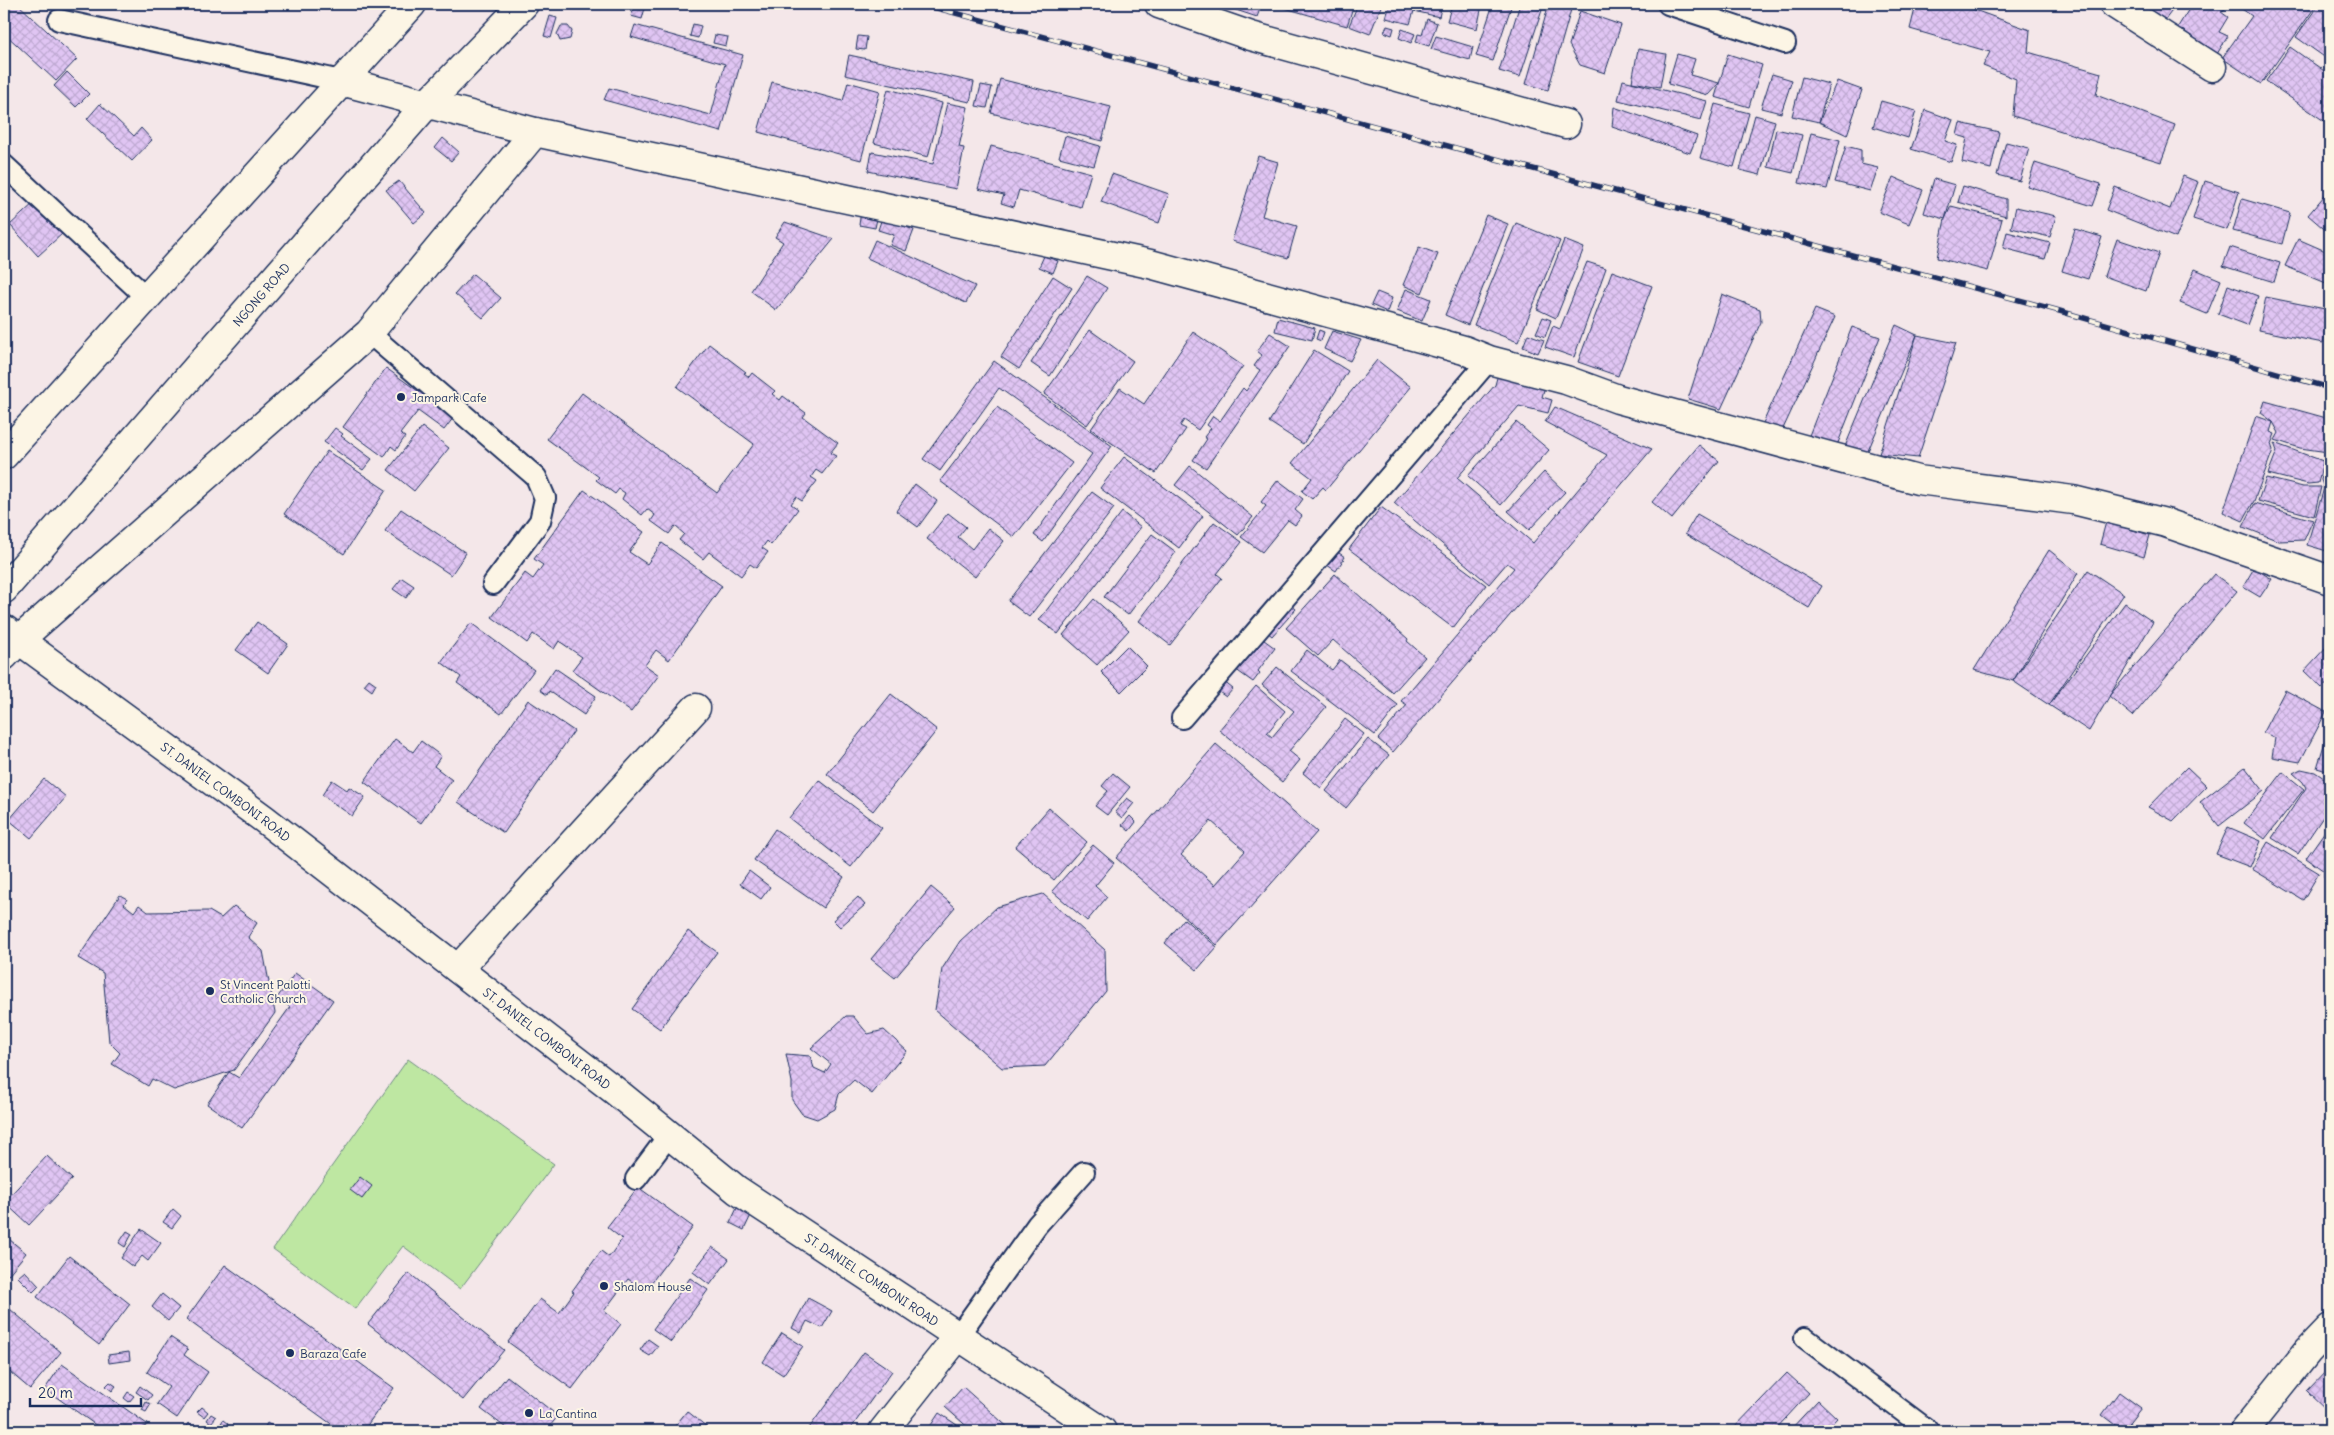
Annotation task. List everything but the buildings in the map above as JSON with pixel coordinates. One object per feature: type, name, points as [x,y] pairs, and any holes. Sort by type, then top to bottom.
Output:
[{"type":"street","points":[[1159,4],[1252,36],[1566,124]]},
{"type":"street","points":[[2114,4],[2212,67]]},
{"type":"street","points":[[4,455],[145,296],[341,81],[404,8]]},
{"type":"street","name":"NGONG ROAD","points":[[4,589],[426,105],[517,12]]},
{"type":"street","points":[[341,81],[426,105],[535,132],[1150,264],[1464,350],[1489,360],[1539,372],[1618,399],[1918,480],[2073,500],[2166,523],[2330,580]]},
{"type":"street","points":[[9,642],[369,333],[535,132]]},
{"type":"street","name":"ST. DANIEL COMBONI ROAD","points":[[9,642],[264,819],[458,969],[737,1190],[1102,1431]]},
{"type":"street","points":[[458,969],[666,744],[696,708]]},
{"type":"street","points":[[2244,1431],[2308,1351],[2330,1328]]},
{"type":"street","points":[[882,1431],[958,1336]]},
{"type":"lane","points":[[1668,4],[1785,43]]},
{"type":"lane","points":[[59,20],[341,81]]},
{"type":"lane","points":[[4,165],[145,296]]},
{"type":"lane","points":[[369,333],[536,477],[544,498],[540,521],[493,584]]},
{"type":"lane","points":[[1182,718],[1489,360]]},
{"type":"lane","points":[[636,1179],[669,1135]]},
{"type":"lane","points":[[958,1336],[1037,1225],[1084,1172]]},
{"type":"lane","points":[[1805,1338],[1929,1431]]},
{"type":"green space","points":[[408,1059],[554,1164],[460,1289],[403,1246],[355,1309],[273,1249]]},
{"type":"railway","points":[[922,4],[2056,310],[2330,388]]},
{"type":"place","name":"Jampark Cafe","points":[[401,397]]},
{"type":"place","name":"St Vincent Palotti Catholic Church","points":[[210,991]]},
{"type":"place","name":"Shalom House","points":[[604,1286]]},
{"type":"place","name":"Baraza Cafe","points":[[290,1353]]},
{"type":"place","name":"La Cantina","points":[[529,1413]]}]
